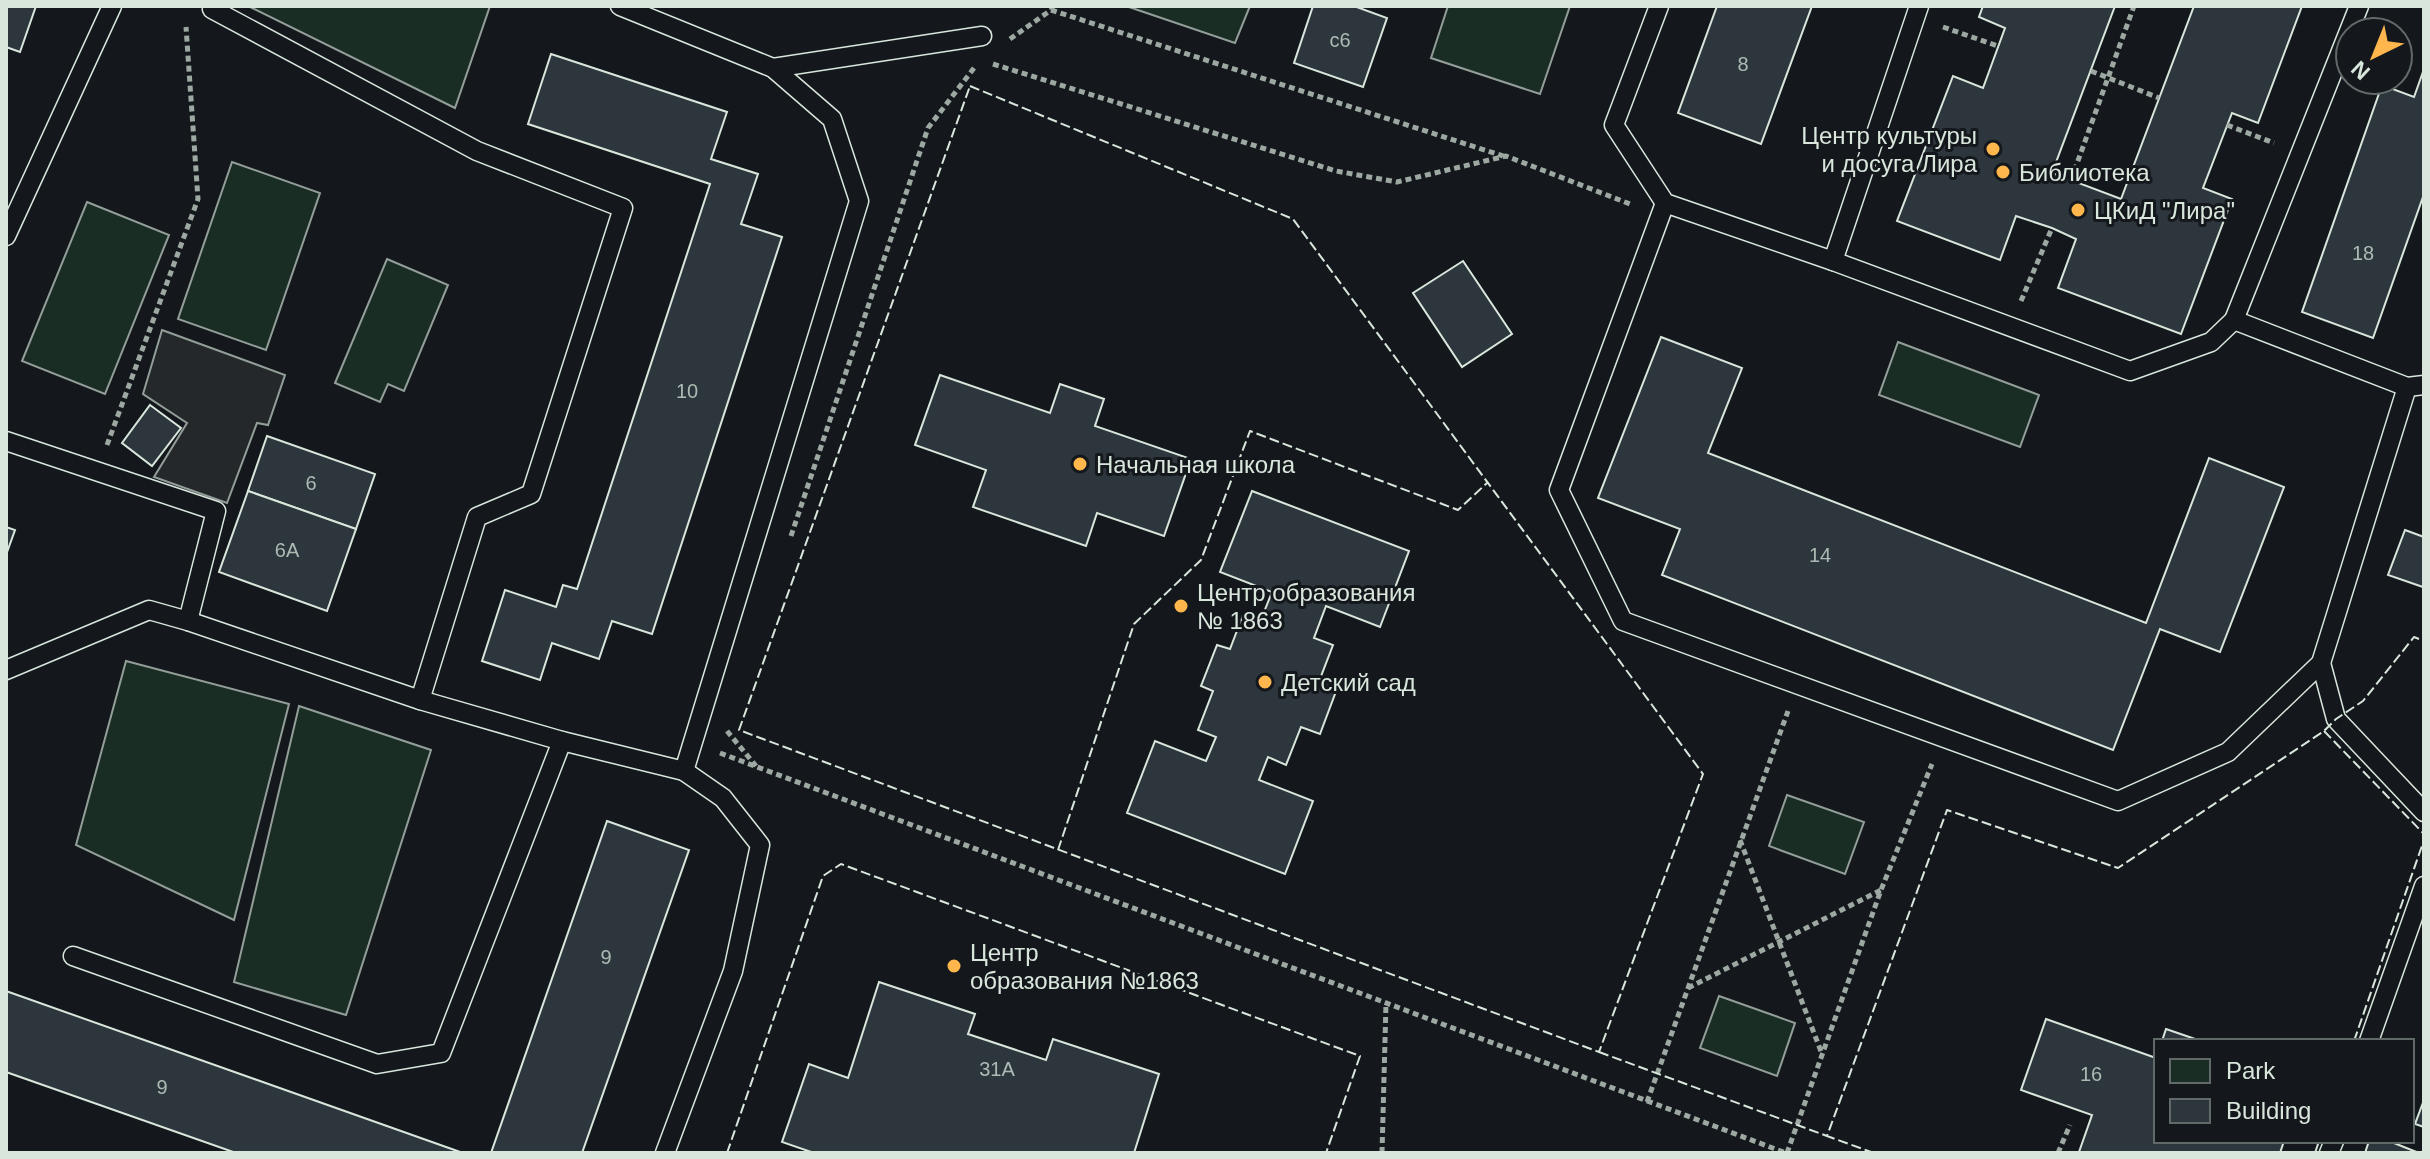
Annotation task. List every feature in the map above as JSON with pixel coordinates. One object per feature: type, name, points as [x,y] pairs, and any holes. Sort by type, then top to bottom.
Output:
[{"type":"lane","points":[[6,236],[112,6]]},
{"type":"lane","points":[[620,6],[773,68],[832,119],[859,201],[684,771]]},
{"type":"lane","points":[[1659,6],[1614,125],[1662,209],[1833,261],[2130,371],[2211,342],[2234,320],[2359,6]]},
{"type":"lane","points":[[210,7],[477,151],[623,208],[531,494],[477,517],[420,700]]},
{"type":"lane","points":[[1833,261],[1917,12]]},
{"type":"lane","points":[[773,68],[982,36]]},
{"type":"lane","points":[[1662,209],[1559,490],[1623,621],[2118,801],[2228,752],[2321,663],[2411,391],[2234,320]]},
{"type":"lane","points":[[6,441],[216,511],[188,621]]},
{"type":"lane","points":[[6,670],[149,610],[420,700],[562,741],[684,771],[723,798],[760,845],[733,971],[665,1153]]},
{"type":"lane","points":[[2321,663],[2336,719],[2424,812]]},
{"type":"lane","points":[[73,956],[377,1064],[441,1053],[562,741]]},
{"type":"lane","points":[[2370,1039],[2424,886]]},
{"type":"path","points":[[2071,180],[2134,6]]},
{"type":"path","points":[[1004,43],[1052,8],[1662,209]]},
{"type":"path","points":[[1917,12],[1998,46]]},
{"type":"path","points":[[97,472],[198,199],[186,21]]},
{"type":"path","points":[[787,550],[928,128],[981,60],[1336,171],[1397,182],[1506,156]]},
{"type":"path","points":[[2091,71],[2159,98]]},
{"type":"path","points":[[2227,125],[2301,154]]},
{"type":"path","points":[[2010,327],[2052,228]]},
{"type":"path","points":[[1647,1102],[1798,685]]},
{"type":"path","points":[[726,730],[757,767]]},
{"type":"path","points":[[693,743],[1787,1153],[1881,890],[1942,739]]},
{"type":"path","points":[[1740,840],[1823,1055]]},
{"type":"path","points":[[1687,988],[1881,890]]},
{"type":"path","points":[[1382,1153],[1386,1003]]},
{"type":"path","points":[[2058,1153],[2070,1125]]},
{"type":"green space","points":[[248,6],[490,6],[455,108]]},
{"type":"green space","points":[[1126,6],[1250,6],[1235,43]]},
{"type":"green space","points":[[1448,6],[1570,6],[1540,94],[1431,58]]},
{"type":"green space","points":[[232,162],[320,193],[266,350],[178,319]]},
{"type":"green space","points":[[87,202],[169,235],[105,394],[22,361]]},
{"type":"green space","points":[[387,259],[448,285],[404,391],[388,384],[380,402],[335,383]]},
{"type":"green space","points":[[1898,342],[2039,395],[2020,447],[1879,395]]},
{"type":"green space","points":[[126,661],[289,704],[234,920],[76,845]]},
{"type":"green space","points":[[299,706],[431,750],[346,1015],[234,982]]},
{"type":"green space","points":[[1787,795],[1864,822],[1845,874],[1769,846]]},
{"type":"green space","points":[[1719,996],[1795,1023],[1777,1076],[1700,1048]]},
{"type":"shaded area","points":[[162,330],[285,375],[268,425],[257,423],[227,503],[154,477],[187,423],[143,394]]},
{"type":"building","points":[[6,6],[36,6],[20,52],[6,47]]},
{"type":"building","points":[[1313,6],[1354,6],[1387,18],[1363,87],[1294,63]]},
{"type":"building","points":[[1717,6],[1812,6],[1761,144],[1678,113]]},
{"type":"building","name":"Центр культуры и досуга Лира","points":[[1983,6],[2115,6],[2052,173],[2121,199],[2194,6],[2302,6],[2258,123],[2232,113],[2203,188],[2232,199],[2181,334],[2058,288],[2076,239],[2052,228],[2016,216],[2000,260],[1897,221],[1953,76],[1983,88],[2005,28],[1979,17]]},
{"type":"building","points":[[551,54],[727,112],[711,159],[758,174],[741,224],[782,237],[652,634],[612,621],[599,659],[552,643],[540,680],[482,661],[505,590],[556,607],[563,585],[577,589],[710,184],[528,124]]},
{"type":"building","points":[[2424,69],[2424,194],[2373,338],[2302,312],[2378,96],[2414,97]]},
{"type":"building","points":[[1463,261],[1512,334],[1462,367],[1413,293]]},
{"type":"building","points":[[1661,337],[1742,368],[1708,453],[2146,623],[2209,458],[2284,487],[2220,652],[2160,629],[2113,750],[1662,575],[1680,529],[1598,498]]},
{"type":"building","name":"Начальная школа","points":[[940,375],[1050,413],[1060,384],[1104,399],[1095,426],[1191,459],[1164,536],[1097,513],[1086,546],[973,507],[986,470],[915,445]]},
{"type":"building","points":[[150,405],[181,428],[152,466],[122,443]]},
{"type":"building","points":[[267,436],[375,474],[356,529],[248,491]]},
{"type":"building","points":[[248,491],[356,529],[327,611],[219,572]]},
{"type":"building","name":"Детский сад","points":[[1252,491],[1409,551],[1380,627],[1326,606],[1314,638],[1333,645],[1320,679],[1338,686],[1320,734],[1301,727],[1286,765],[1268,757],[1259,780],[1313,801],[1285,874],[1127,813],[1155,741],[1206,761],[1216,737],[1198,730],[1213,691],[1201,686],[1217,645],[1230,649],[1243,615],[1260,622],[1272,592],[1220,572]]},
{"type":"building","points":[[6,527],[15,530],[6,555]]},
{"type":"building","points":[[2405,530],[2424,537],[2423,587],[2388,575]]},
{"type":"building","points":[[607,821],[689,850],[582,1153],[491,1153]]},
{"type":"building","points":[[879,982],[975,1014],[968,1034],[1046,1060],[1053,1039],[1159,1074],[1134,1153],[814,1153],[782,1142],[809,1064],[848,1078]]},
{"type":"building","points":[[6,991],[463,1153],[236,1153],[6,1072]]},
{"type":"building","points":[[2046,1019],[2154,1057],[2154,1143],[2283,1143],[2280,1153],[2079,1152],[2092,1115],[2021,1090]]},
{"type":"building","points":[[2166,1029],[2195,1039],[2163,1039]]},
{"type":"building","points":[[2424,1100],[2424,1127],[2415,1124]]},
{"type":"building","points":[[2368,1143],[2394,1143],[2419,1153],[2365,1153]]},
{"type":"fence","points":[[970,86],[1293,219],[1703,774],[1599,1052],[739,730],[970,86]]},
{"type":"fence","points":[[1058,850],[1134,624],[1201,560],[1250,431],[1458,510],[1488,482]]},
{"type":"fence","points":[[1874,1153],[1827,1136],[1947,810],[2118,868],[2324,731],[2363,701],[2414,637],[2424,641]]},
{"type":"fence","points":[[2324,731],[2424,834]]},
{"type":"fence","points":[[2355,1039],[2424,840]]},
{"type":"fence","points":[[727,1153],[823,876],[841,864],[1360,1056],[1326,1153]]},
{"type":"fence","points":[[1599,1052],[1827,1136]]},
{"type":"fence","points":[[2315,1153],[2318,1143]]},
{"type":"place","name":"Центр культуры и досуга Лира","points":[[1993,149]]},
{"type":"place","name":"Библиотека","points":[[2003,172]]},
{"type":"place","name":"ЦКиД \"Лира\"","points":[[2078,210]]},
{"type":"place","name":"Начальная школа","points":[[1080,464]]},
{"type":"place","name":"Центр образования № 1863","points":[[1181,606]]},
{"type":"place","name":"Детский сад","points":[[1265,682]]},
{"type":"place","name":"Центр образования №1863","points":[[954,966]]}]
